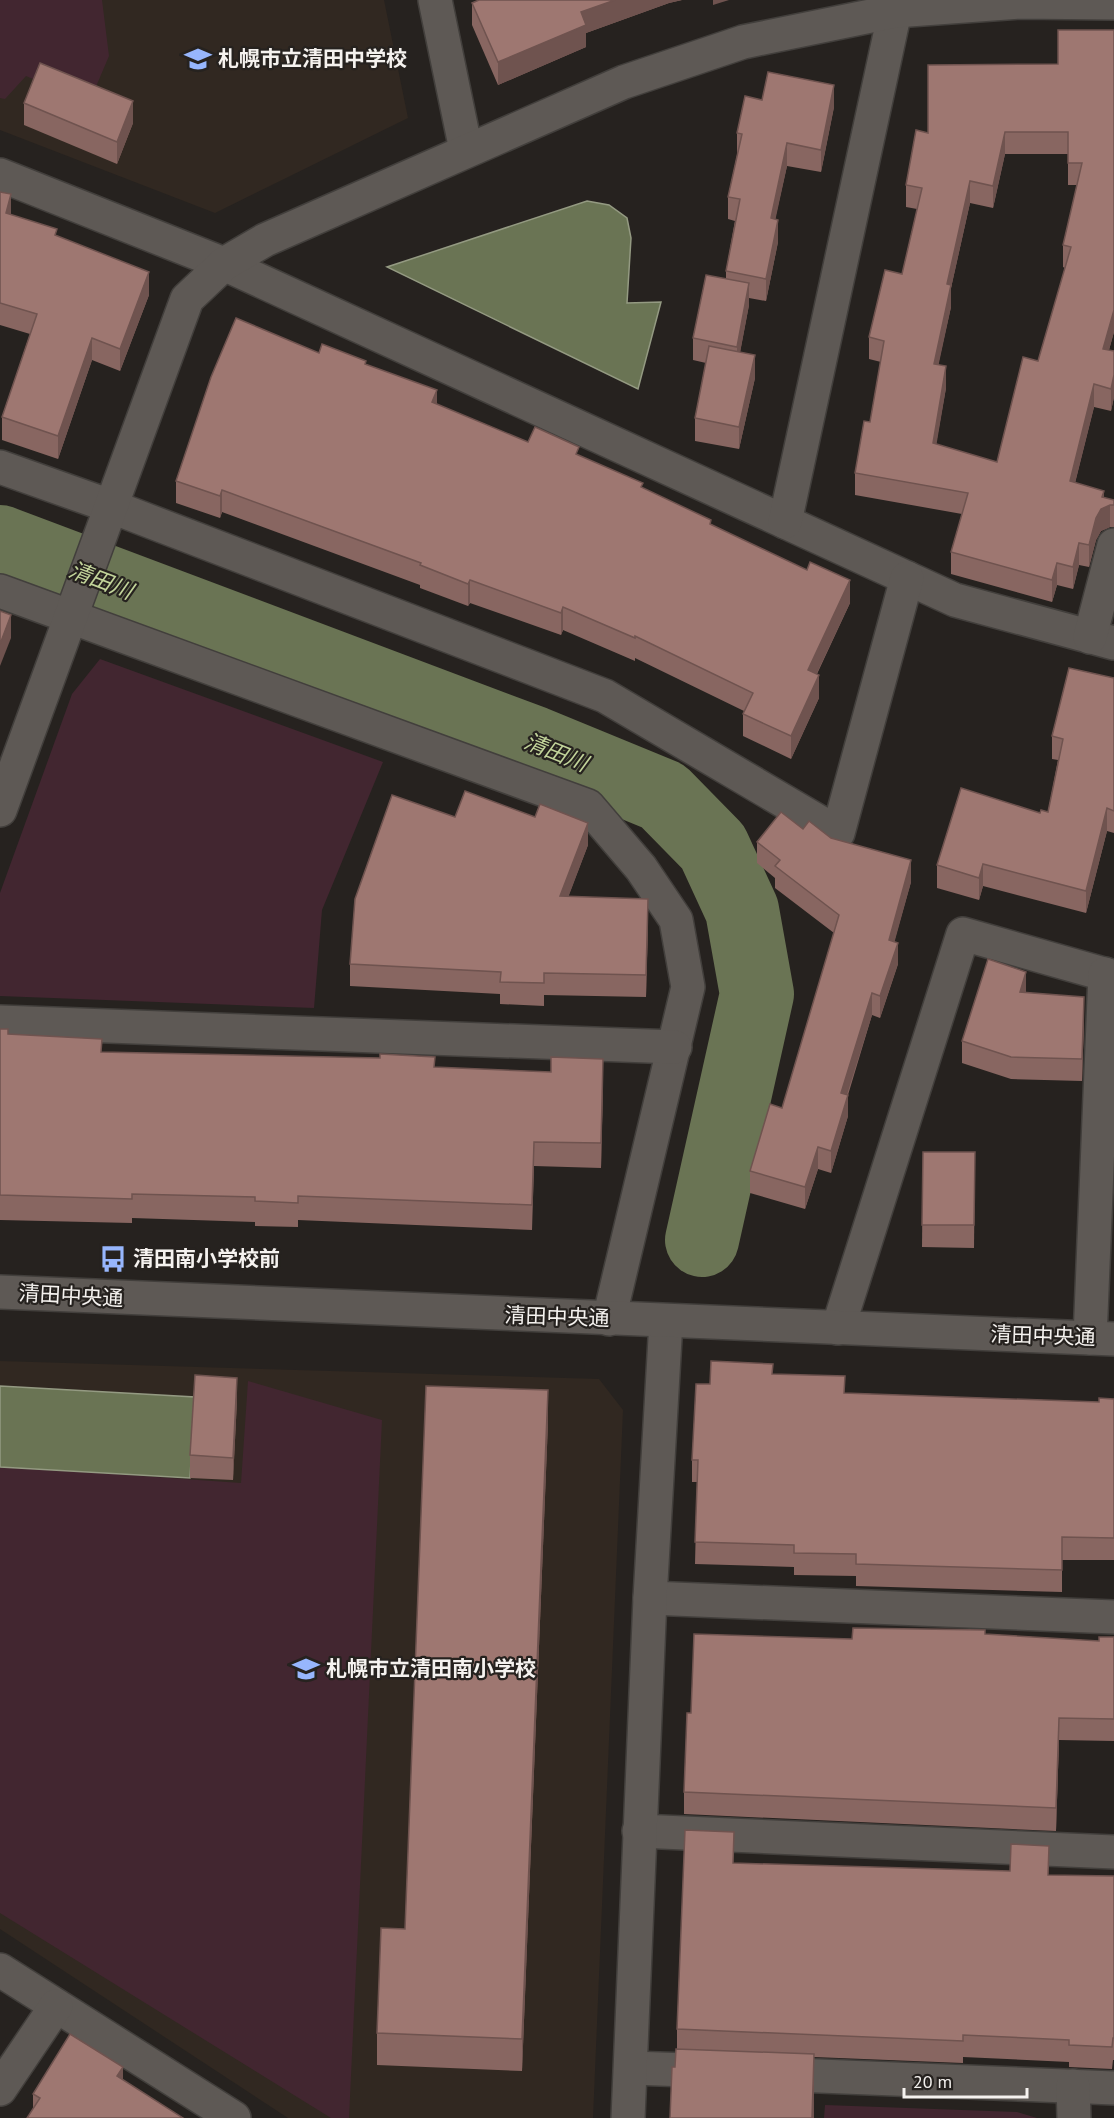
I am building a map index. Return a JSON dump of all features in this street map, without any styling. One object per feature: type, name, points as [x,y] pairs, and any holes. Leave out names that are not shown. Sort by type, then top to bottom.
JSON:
[{"type":"street","points":[[435,0],[466,150]]},
{"type":"street","points":[[0,810],[187,299],[224,264],[265,240],[624,82],[743,42],[895,11],[1020,1],[1114,3]]},
{"type":"street","points":[[785,522],[895,11]]},
{"type":"street","points":[[0,175],[224,264],[955,600],[1102,640],[1114,545]]},
{"type":"street","points":[[0,467],[105,520],[605,696],[838,833],[907,578]]},
{"type":"street","points":[[0,591],[73,608],[588,806],[641,868],[676,920],[688,987],[609,1319]]},
{"type":"street","points":[[838,1328],[963,934],[1109,976],[1102,1338]]},
{"type":"street","points":[[0,1022],[675,1047]]},
{"type":"street","name":"清田中央通","points":[[0,1292],[1102,1338]]},
{"type":"street","points":[[628,2118],[650,1598],[666,1321]]},
{"type":"street","points":[[650,1598],[1114,1617]]},
{"type":"street","points":[[639,1831],[1114,1852]]},
{"type":"street","points":[[0,1970],[234,2118]]},
{"type":"street","points":[[0,2089],[56,2006]]},
{"type":"street","points":[[631,2068],[1074,2102],[1114,2088]]},
{"type":"shaded area","name":"札幌市立清田中学校","points":[[0,0],[384,0],[408,118],[215,213],[0,130]]},
{"type":"shaded area","points":[[0,0],[102,0],[109,56],[89,103],[26,76],[5,99],[0,98]]},
{"type":"shaded area","points":[[587,201],[609,205],[627,218],[631,238],[627,303],[661,302],[638,389],[387,267]]},
{"type":"shaded area","points":[[100,659],[383,762],[322,910],[314,1008],[0,996],[0,893],[72,694]]},
{"type":"shaded area","name":"札幌市立清田南小学校","points":[[0,1361],[599,1379],[623,1410],[593,2118],[288,2118],[0,1929]]},
{"type":"shaded area","points":[[248,1381],[382,1420],[349,2118],[331,2118],[0,1913],[0,1466],[241,1483]]},
{"type":"shaded area","points":[[0,1386],[195,1397],[190,1478],[0,1467]]},
{"type":"shaded area","points":[[825,2105],[1017,2112],[1037,2118],[824,2118]]},
{"type":"building","points":[[479,0],[615,0],[581,12],[586,25],[498,62],[472,3]]},
{"type":"building","points":[[1058,30],[1114,30],[1114,310],[1103,349],[1114,351],[1114,375],[1111,389],[1094,384],[1070,481],[1104,491],[1102,497],[1114,500],[1114,505],[1101,509],[1096,518],[1089,545],[1079,543],[1073,567],[1057,563],[1052,580],[951,552],[968,493],[855,473],[864,421],[870,422],[884,341],[869,337],[885,270],[902,274],[922,188],[906,185],[916,130],[928,133],[928,65],[1058,64]],"holes":[[[1005,132],[1068,132],[1068,163],[1082,163],[1063,245],[1071,247],[1038,361],[1023,357],[997,462],[933,443],[946,366],[934,364],[951,285],[947,284],[970,181],[993,186]]]},
{"type":"building","points":[[40,63],[133,101],[117,142],[24,103]]},
{"type":"building","points":[[768,72],[834,85],[821,150],[787,143],[771,218],[778,220],[766,279],[726,271],[740,199],[728,197],[742,134],[737,133],[745,96],[762,100]]},
{"type":"building","points":[[0,192],[11,194],[6,213],[57,229],[55,235],[149,272],[120,349],[92,338],[58,436],[2,417],[37,314],[0,303]]},
{"type":"building","points":[[706,275],[749,283],[737,347],[693,338]]},
{"type":"building","points":[[236,318],[319,353],[322,344],[366,361],[365,364],[437,390],[432,402],[528,442],[535,427],[579,447],[576,454],[643,483],[641,487],[711,520],[710,524],[807,570],[810,562],[850,580],[808,670],[819,675],[791,736],[743,714],[753,693],[635,636],[635,638],[563,607],[561,613],[470,580],[468,584],[420,565],[421,563],[222,490],[220,496],[176,481],[211,377]]},
{"type":"building","points":[[709,346],[755,355],[739,427],[695,418]]},
{"type":"building","points":[[0,611],[11,615],[0,644]]},
{"type":"building","points":[[1069,668],[1114,678],[1114,811],[1107,808],[1086,891],[983,864],[979,878],[937,865],[961,788],[1040,813],[1041,810],[1048,812],[1063,739],[1052,736]]},
{"type":"building","points":[[465,791],[535,817],[540,804],[588,823],[560,896],[648,899],[646,975],[544,973],[544,983],[500,982],[501,972],[350,964],[355,899],[392,795],[455,817]]},
{"type":"building","points":[[781,812],[803,829],[809,821],[831,838],[911,860],[889,940],[898,943],[880,996],[872,993],[841,1093],[848,1095],[831,1151],[818,1147],[805,1187],[750,1171],[770,1104],[782,1108],[839,915],[775,866],[780,860],[757,842]]},
{"type":"building","points":[[988,959],[1026,972],[1020,992],[1084,997],[1082,1059],[1011,1057],[962,1041]]},
{"type":"building","points":[[0,1029],[8,1029],[8,1034],[102,1039],[101,1052],[380,1058],[380,1054],[435,1057],[434,1067],[551,1072],[551,1057],[603,1059],[601,1143],[534,1142],[532,1205],[298,1196],[298,1203],[255,1201],[255,1197],[132,1194],[132,1199],[0,1195]]},
{"type":"building","points":[[923,1152],[975,1152],[974,1225],[922,1225]]},
{"type":"building","points":[[711,1361],[773,1364],[772,1374],[845,1376],[844,1393],[1099,1402],[1099,1398],[1114,1399],[1114,1538],[1062,1537],[1062,1570],[856,1564],[856,1554],[794,1553],[794,1545],[695,1542],[698,1460],[692,1460],[696,1384],[710,1384]]},
{"type":"building","points":[[195,1375],[237,1378],[233,1458],[190,1455]]},
{"type":"building","points":[[426,1386],[548,1390],[522,2039],[377,2033],[381,1928],[405,1929]]},
{"type":"building","points":[[853,1628],[985,1630],[985,1634],[1099,1641],[1099,1637],[1114,1637],[1114,1719],[1059,1718],[1056,1808],[684,1792],[687,1713],[691,1713],[694,1634],[852,1639]]},
{"type":"building","points":[[685,1830],[734,1832],[733,1863],[1010,1871],[1011,1844],[1049,1846],[1048,1875],[1114,1876],[1114,2038],[1112,2047],[1069,2045],[1069,2040],[963,2035],[963,2041],[677,2029]]},
{"type":"building","points":[[70,2034],[123,2067],[117,2076],[183,2118],[27,2118],[40,2098],[33,2094]]},
{"type":"building","points":[[676,2049],[814,2054],[812,2118],[670,2118],[672,2067],[675,2067]]},
{"type":"waterway","name":"清田川","points":[[0,542],[534,743],[663,796],[713,847],[742,910],[757,994],[702,1240]]},
{"type":"place","name":"札幌市立清田中学校","points":[[198,59]]},
{"type":"place","name":"清田南小学校前","points":[[113,1259]]},
{"type":"place","name":"札幌市立清田南小学校","points":[[306,1669]]}]
